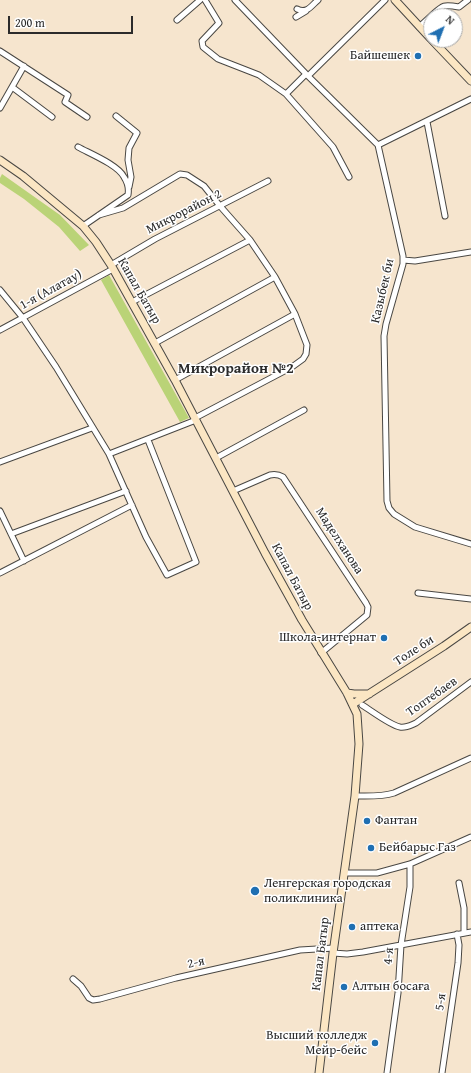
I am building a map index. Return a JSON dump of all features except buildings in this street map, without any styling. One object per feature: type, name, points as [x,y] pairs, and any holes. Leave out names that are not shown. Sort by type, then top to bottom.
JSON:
[{"type":"main road","points":[[395,0],[423,31]]},
{"type":"main road","points":[[440,48],[471,81]]},
{"type":"main road","name":"Капал Батыр","points":[[0,160],[23,176],[83,226],[96,242],[112,267],[155,343],[265,553],[321,653],[347,693],[357,714],[359,744],[355,796],[319,1073]]},
{"type":"main road","name":"Толе би","points":[[353,704],[471,627]]},
{"type":"main road","points":[[347,693],[369,694]]},
{"type":"main road","points":[[357,714],[369,694]]},
{"type":"street","points":[[177,20],[200,0]]},
{"type":"street","points":[[205,0],[219,22],[202,41],[203,47],[218,59],[259,76],[286,94],[333,147],[349,177]]},
{"type":"street","points":[[235,0],[378,146],[471,100]]},
{"type":"street","points":[[296,17],[318,0]]},
{"type":"street","points":[[286,94],[385,0]]},
{"type":"street","points":[[440,8],[448,5],[459,7],[468,0]]},
{"type":"street","points":[[297,9],[302,11],[306,10]]},
{"type":"street","points":[[419,27],[423,23]]},
{"type":"street","points":[[0,51],[68,95],[65,102],[87,117]]},
{"type":"street","points":[[0,108],[24,66]]},
{"type":"street","points":[[12,87],[52,117]]},
{"type":"street","points":[[83,226],[128,195],[131,177],[128,160],[129,148],[137,133],[116,116]]},
{"type":"street","points":[[427,122],[445,216]]},
{"type":"street","name":"Казыбек би","points":[[378,146],[404,256],[384,336],[387,501],[389,508],[394,514],[415,527],[471,544]]},
{"type":"street","points":[[78,147],[117,168],[124,176],[129,188]]},
{"type":"street","points":[[99,215],[123,208],[180,174],[187,175],[204,186],[250,240],[275,277],[295,314],[307,345],[306,354],[292,367],[196,419],[148,440],[109,454]]},
{"type":"street","name":"Микрорайон 2","points":[[112,267],[155,239],[268,182]]},
{"type":"street","points":[[132,302],[250,240]]},
{"type":"street","points":[[403,260],[416,261],[471,252]]},
{"type":"street","name":"1-я (Алатау)","points":[[0,330],[112,267]]},
{"type":"street","points":[[155,343],[275,277]]},
{"type":"street","points":[[0,290],[23,318],[56,367],[109,454],[146,537],[167,575],[196,562],[148,440]]},
{"type":"street","points":[[175,380],[295,314]]},
{"type":"street","points":[[216,458],[304,410]]},
{"type":"street","points":[[0,462],[92,428]]},
{"type":"street","name":"Маделханова","points":[[233,490],[270,475],[275,474],[283,477],[366,603],[368,607],[367,615],[321,653]]},
{"type":"street","points":[[11,534],[126,491]]},
{"type":"street","points":[[0,573],[132,505]]},
{"type":"street","points":[[0,511],[24,560]]},
{"type":"street","points":[[418,593],[471,599]]},
{"type":"street","name":"Топтебаев","points":[[362,705],[391,723],[400,727],[407,726],[416,723],[471,682]]},
{"type":"street","points":[[355,796],[385,796],[471,758]]},
{"type":"street","points":[[344,872],[376,872],[410,864],[471,837]]},
{"type":"street","name":"4-я","points":[[386,1073],[398,993],[401,945],[410,887],[410,864]]},
{"type":"street","points":[[459,883],[464,908],[464,933]]},
{"type":"street","points":[[334,950],[347,954],[363,952],[471,932]]},
{"type":"street","name":"5-я","points":[[442,1073],[458,963],[459,945],[457,934]]},
{"type":"street","name":"2-я","points":[[73,979],[82,986],[89,998],[93,1000],[176,978],[300,950],[334,950]]},
{"type":"green space","points":[[2,174],[60,215],[89,245],[80,251],[59,227],[24,199],[0,183]]},
{"type":"green space","points":[[109,275],[189,418],[180,422],[101,280]]},
{"type":"place","name":"Байшешек","points":[[418,56]]},
{"type":"place","name":"Школа-интернат","points":[[384,638]]},
{"type":"place","name":"Фантан","points":[[367,821]]},
{"type":"place","name":"Бейбарыс Газ","points":[[371,848]]},
{"type":"place","name":"Ленгерская городская поликлиника","points":[[255,891]]},
{"type":"place","name":"аптека","points":[[352,927]]},
{"type":"place","name":"Алтын босаға","points":[[344,987]]},
{"type":"place","name":"Высший колледж Мейр-бейс","points":[[375,1043]]},
{"type":"district","name":"Микрорайон №2","points":[[236,369]]}]
